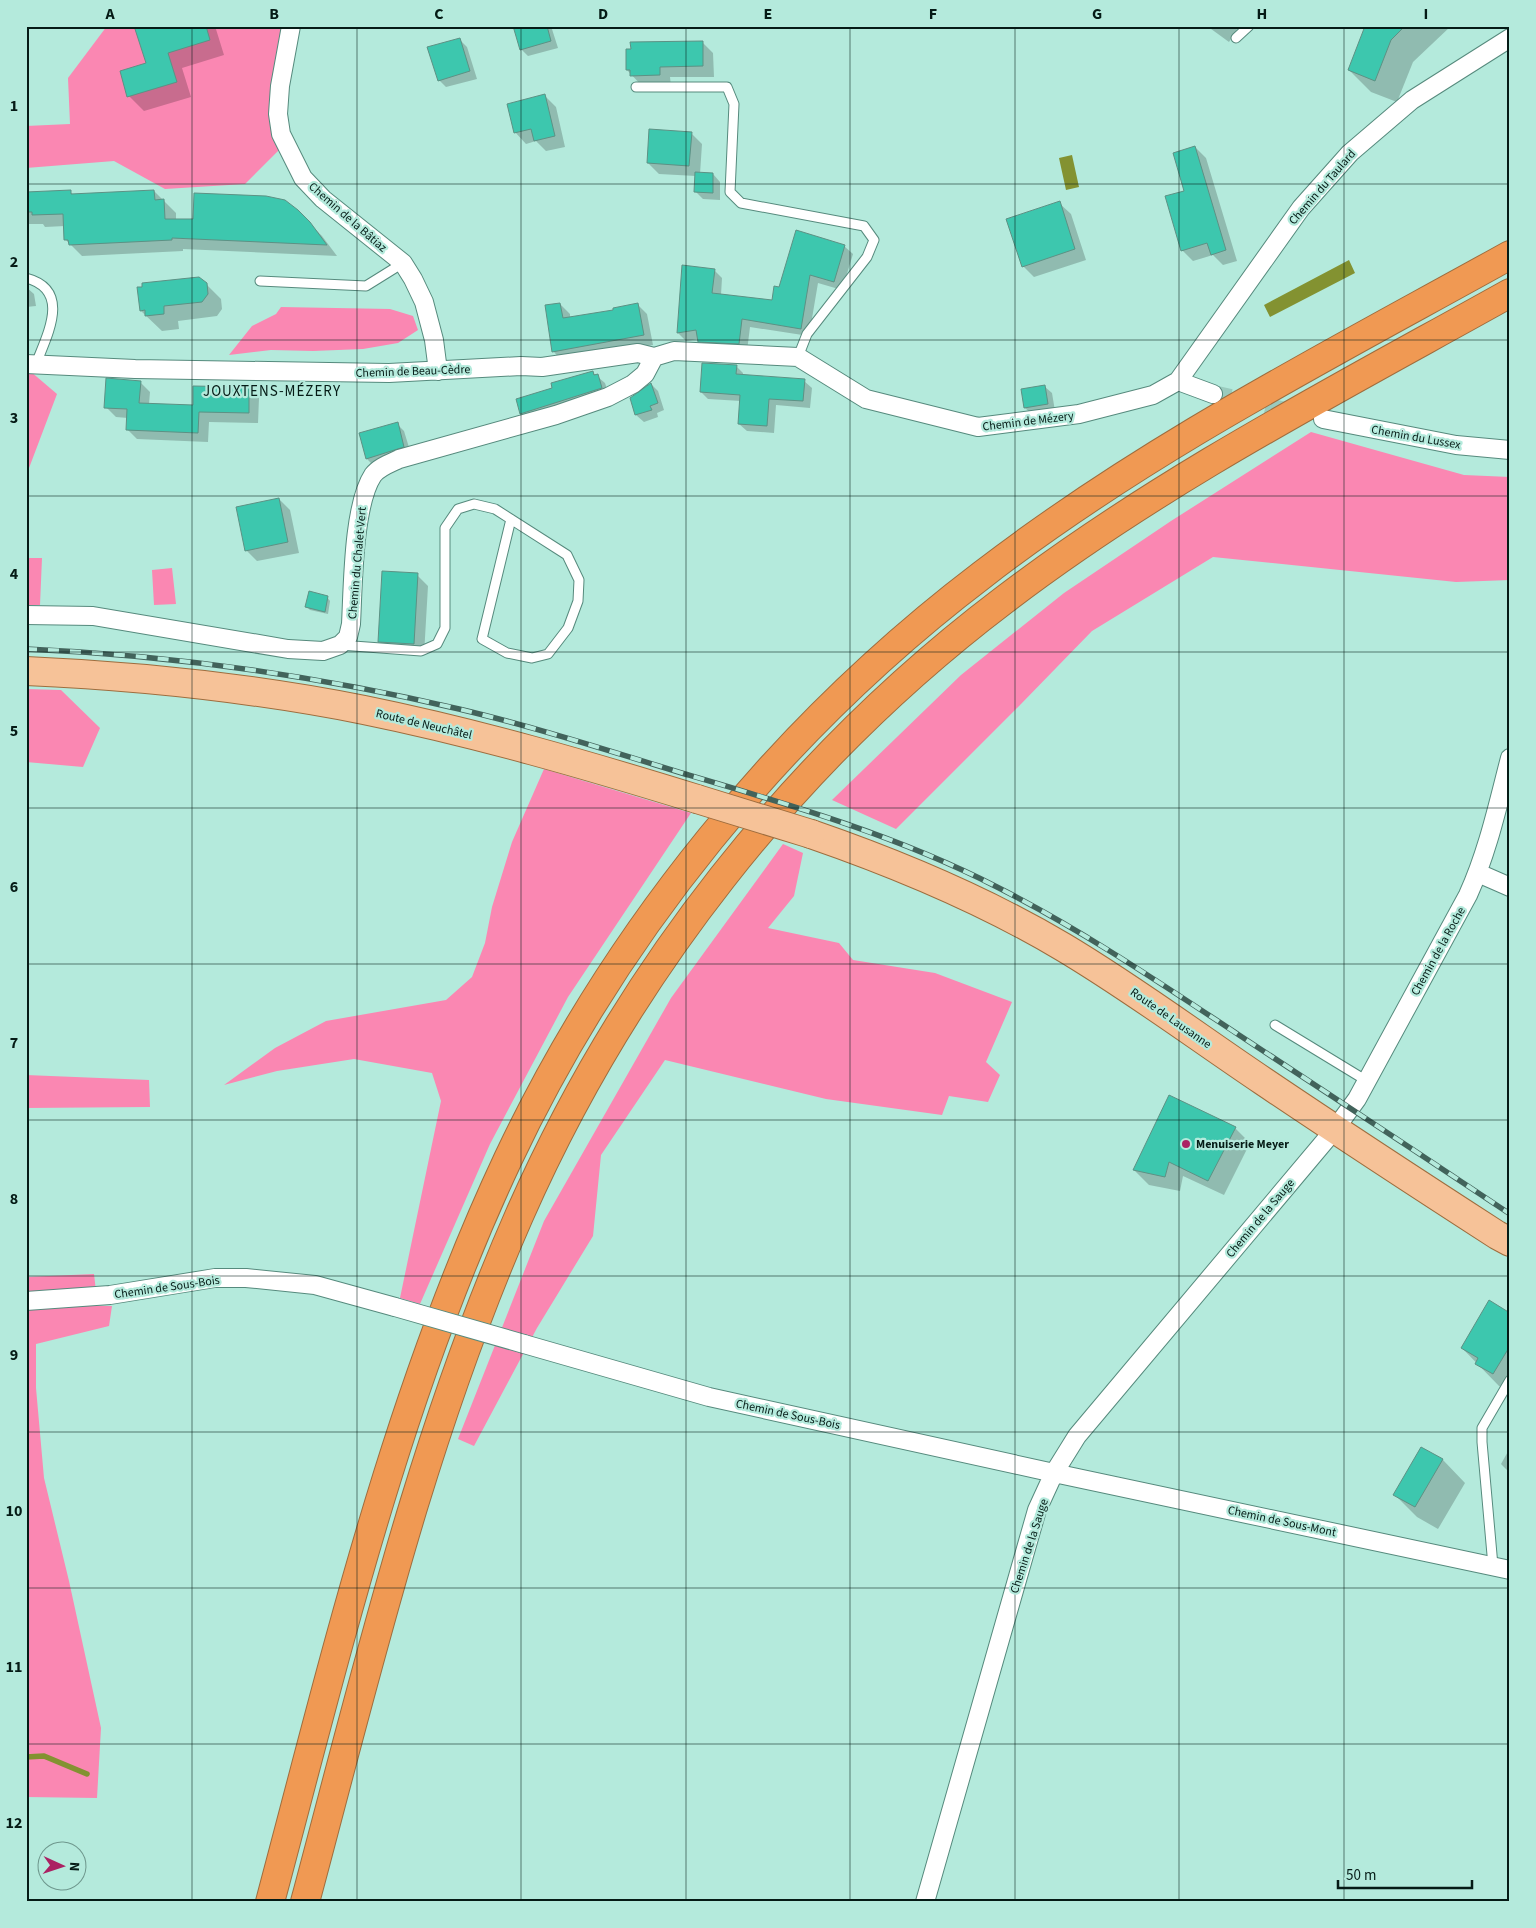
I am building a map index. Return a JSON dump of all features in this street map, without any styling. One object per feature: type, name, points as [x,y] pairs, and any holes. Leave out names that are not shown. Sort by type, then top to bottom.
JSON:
[{"type":"highway","points":[[270,1902],[378,1508],[426,1360],[465,1256],[509,1157],[560,1059],[636,938],[695,858],[760,782],[828,709],[904,638],[982,574],[1083,502],[1169,448],[1280,383],[1510,255]]},
{"type":"highway","points":[[305,1902],[407,1528],[440,1423],[477,1319],[518,1218],[562,1126],[637,998],[699,909],[733,865],[787,802],[854,730],[928,662],[1003,601],[1101,531],[1187,476],[1510,293]]},
{"type":"main road","name":"Route de Neuchâtel","points":[[26,671],[138,678],[205,685],[365,710],[514,745],[811,834]]},
{"type":"main road","name":"Route de Lausanne","points":[[811,834],[886,861],[958,892],[1062,946],[1127,987],[1335,1130],[1496,1235],[1510,1242]]},
{"type":"street","name":"Chemin de la Bâtiaz","points":[[291,26],[280,86],[278,114],[281,134],[303,178],[323,199],[403,263],[424,302],[434,340],[438,371]]},
{"type":"street","name":"Chemin du Taulard","points":[[1178,381],[1301,208],[1350,153],[1412,100],[1510,38]]},
{"type":"street","name":"Chemin de Beau-Cèdre","points":[[31,364],[140,369],[389,373],[521,366],[542,368],[638,353],[654,357],[674,351],[798,358]]},
{"type":"street","name":"Chemin du Chalet-Vert","points":[[340,645],[348,637],[351,624],[360,511],[366,490],[374,474],[399,458],[556,415],[608,397],[632,384],[645,374],[654,357]]},
{"type":"street","name":"Chemin de Mézery","points":[[798,358],[866,399],[978,428],[1079,414],[1154,395],[1178,381]]},
{"type":"street","points":[[1178,381],[1213,394]]},
{"type":"street","name":"Chemin du Lussex","points":[[1323,419],[1456,444],[1510,450]]},
{"type":"street","points":[[26,614],[93,616],[288,649],[323,650],[340,645]]},
{"type":"street","name":"Chemin de la Roche","points":[[1335,1130],[1351,1109],[1367,1081],[1468,895],[1486,849],[1510,758]]},
{"type":"street","points":[[1478,873],[1510,887]]},
{"type":"street","name":"Chemin de la Sauge","points":[[924,1902],[1037,1510],[1054,1473],[1077,1436],[1335,1130]]},
{"type":"street","name":"Chemin de Sous-Bois","points":[[26,1301],[110,1295],[215,1278],[246,1278],[315,1284],[708,1396],[1054,1473]]},
{"type":"street","name":"Chemin de Sous-Mont","points":[[1054,1473],[1501,1568]]},
{"type":"lane","points":[[1236,38],[1249,26]]},
{"type":"lane","points":[[636,87],[727,86],[734,104],[730,192],[741,203],[864,226],[874,240],[867,258],[807,334],[798,358]]},
{"type":"lane","points":[[260,281],[366,286],[403,263]]},
{"type":"lane","points":[[26,278],[43,285],[53,303],[53,320],[31,364]]},
{"type":"lane","points":[[340,645],[421,651],[437,644],[445,628],[445,528],[458,509],[474,504],[495,509],[512,519],[567,555],[579,580],[578,601],[568,628],[548,654],[532,658],[507,653],[482,639],[512,519]]},
{"type":"lane","points":[[1275,1024],[1367,1081]]},
{"type":"lane","points":[[1501,1568],[1482,1442],[1482,1428],[1510,1380]]},
{"type":"shaded area","points":[[107,26],[298,26],[278,151],[245,184],[165,189],[114,161],[26,168],[26,126],[70,124],[68,78]]},
{"type":"shaded area","points":[[1072,155],[1079,187],[1066,190],[1059,158]]},
{"type":"shaded area","points":[[1349,260],[1355,273],[1270,317],[1264,305]]},
{"type":"shaded area","points":[[281,307],[390,309],[413,316],[418,330],[398,343],[363,349],[271,350],[229,355],[252,326],[276,314]]},
{"type":"shaded area","points":[[26,371],[30,371],[57,394],[26,476]]},
{"type":"shaded area","points":[[1311,432],[1464,475],[1510,477],[1510,580],[1456,582],[1213,557],[1092,631],[896,829],[832,800],[961,675],[1064,593],[1171,521]]},
{"type":"shaded area","points":[[26,558],[42,558],[40,605],[26,605]]},
{"type":"shaded area","points":[[172,568],[176,604],[154,605],[152,570]]},
{"type":"shaded area","points":[[26,689],[61,690],[100,728],[83,767],[26,762]]},
{"type":"shaded area","points":[[544,769],[691,813],[568,997],[490,1144],[420,1304],[400,1298],[441,1101],[432,1073],[354,1059],[277,1071],[224,1085],[275,1048],[326,1021],[446,1000],[472,977],[485,943],[492,907],[512,842]]},
{"type":"shaded area","points":[[783,844],[803,853],[794,896],[768,928],[839,943],[853,960],[935,973],[1012,1002],[986,1062],[1000,1075],[988,1102],[949,1096],[942,1115],[826,1099],[665,1060],[601,1155],[593,1236],[537,1328],[474,1446],[458,1439],[544,1221],[671,998]]},
{"type":"shaded area","points":[[26,1075],[149,1080],[150,1107],[26,1108]]},
{"type":"shaded area","points":[[94,1274],[96,1291],[41,1305],[112,1306],[109,1326],[36,1344],[36,1388],[44,1478],[101,1728],[97,1798],[26,1797],[26,1277]]},
{"type":"building","points":[[134,26],[206,26],[210,40],[168,53],[177,82],[127,97],[120,71],[146,63]]},
{"type":"building","points":[[513,26],[547,26],[551,41],[520,50]]},
{"type":"building","points":[[1365,26],[1405,26],[1391,40],[1375,81],[1348,70]]},
{"type":"building","points":[[460,38],[470,71],[438,81],[427,47]]},
{"type":"building","points":[[703,41],[703,66],[660,67],[660,75],[630,76],[630,70],[626,70],[626,49],[631,49],[630,42]]},
{"type":"building","points":[[545,94],[555,136],[534,141],[531,129],[514,133],[507,104]]},
{"type":"building","points":[[649,129],[692,132],[689,166],[647,163]]},
{"type":"building","points":[[1195,146],[1226,250],[1211,255],[1207,243],[1181,251],[1165,196],[1184,191],[1173,153]]},
{"type":"building","points":[[695,172],[713,173],[713,193],[694,192]]},
{"type":"building","points":[[71,190],[71,194],[154,190],[155,200],[164,199],[165,219],[193,219],[194,193],[266,196],[285,200],[310,222],[327,245],[172,238],[172,240],[69,245],[68,240],[64,240],[63,214],[32,215],[32,212],[26,212],[26,192]]},
{"type":"building","points":[[1060,201],[1075,249],[1022,267],[1006,219]]},
{"type":"building","points":[[796,230],[845,245],[834,282],[810,275],[801,329],[742,319],[739,344],[698,342],[696,330],[677,333],[682,265],[715,269],[712,293],[772,300],[774,286],[779,287]]},
{"type":"building","points":[[199,277],[207,283],[208,294],[202,302],[164,306],[164,314],[145,316],[145,310],[140,311],[137,287],[142,287],[142,283]]},
{"type":"building","points":[[560,303],[563,318],[613,310],[613,308],[638,303],[644,335],[552,352],[545,305]]},
{"type":"building","points":[[702,363],[737,365],[736,374],[805,379],[803,401],[769,399],[767,426],[738,424],[740,395],[700,392]]},
{"type":"building","points":[[593,371],[594,375],[598,374],[602,388],[520,414],[516,399],[552,388],[551,383]]},
{"type":"building","points":[[106,378],[141,381],[139,403],[193,405],[193,386],[249,387],[249,413],[199,412],[198,433],[126,430],[127,409],[104,408]]},
{"type":"building","points":[[651,383],[658,403],[650,406],[652,410],[635,415],[630,398]]},
{"type":"building","points":[[1045,385],[1048,404],[1024,408],[1021,389]]},
{"type":"building","points":[[398,422],[404,447],[366,459],[359,433]]},
{"type":"building","points":[[279,498],[288,542],[245,551],[236,507]]},
{"type":"building","points":[[382,571],[418,573],[414,644],[378,642]]},
{"type":"building","points":[[309,591],[328,596],[325,612],[305,607]]},
{"type":"building","name":"Menuiserie Meyer","points":[[1169,1095],[1236,1127],[1208,1181],[1169,1162],[1165,1177],[1133,1170]]},
{"type":"building","points":[[1489,1300],[1510,1313],[1510,1346],[1493,1374],[1475,1364],[1478,1358],[1461,1348]]},
{"type":"building","points":[[1421,1447],[1443,1459],[1415,1507],[1393,1495]]},
{"type":"waterway","points":[[26,1757],[44,1756],[87,1774]]},
{"type":"tunnel","points":[[1213,394],[1298,414]]},
{"type":"railway","points":[[26,649],[135,656],[190,662],[298,677],[406,697],[487,716],[572,740],[804,810],[883,837],[960,869],[997,887],[1090,939],[1180,996],[1510,1214]]},
{"type":"place","name":"Menuiserie Meyer","points":[[1186,1144]]},
{"type":"district","name":"JOUXTENS-MÉZERY","points":[[272,391]]}]
